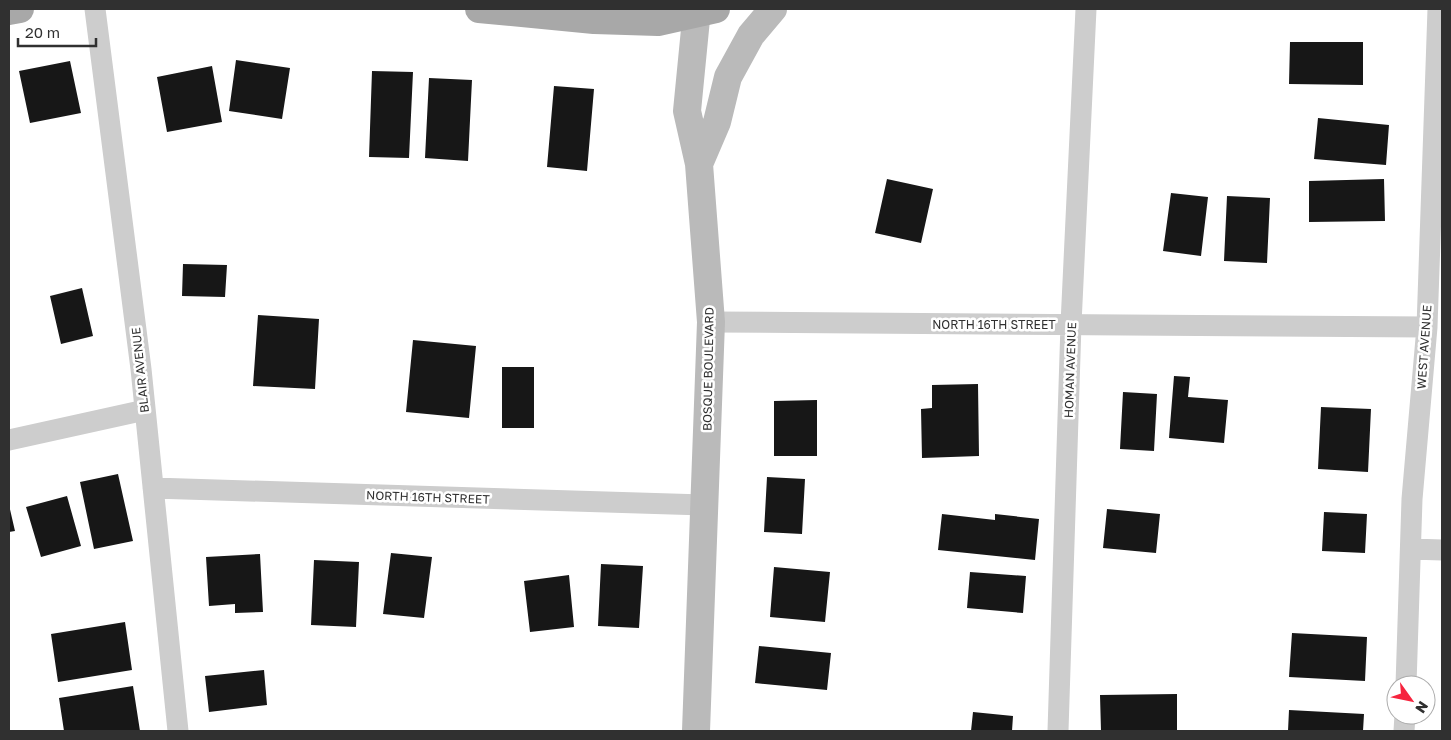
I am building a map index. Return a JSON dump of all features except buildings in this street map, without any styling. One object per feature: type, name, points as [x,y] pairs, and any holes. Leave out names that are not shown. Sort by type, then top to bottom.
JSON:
[{"type":"main road","points":[[9,11],[20,9]]},
{"type":"main road","points":[[479,9],[594,20],[640,22],[658,22],[703,11]]},
{"type":"main road","points":[[699,164],[717,122],[728,78],[751,35],[773,9]]},
{"type":"main road","name":"BOSQUE BOULEVARD","points":[[696,731],[711,322],[699,164],[687,110],[703,11]]},
{"type":"street","name":"BLAIR AVENUE","points":[[95,9],[141,369],[178,731]]},
{"type":"street","name":"HOMAN AVENUE","points":[[1058,731],[1071,324],[1086,9]]},
{"type":"street","name":"WEST AVENUE","points":[[1406,675],[1412,499],[1427,327],[1438,9]]},
{"type":"street","name":"NORTH 16TH STREET","points":[[711,322],[1427,327]]},
{"type":"street","points":[[9,440],[145,410]]},
{"type":"street","name":"NORTH 16TH STREET","points":[[153,488],[704,505]]},
{"type":"street","points":[[1411,549],[1442,550]]}]
